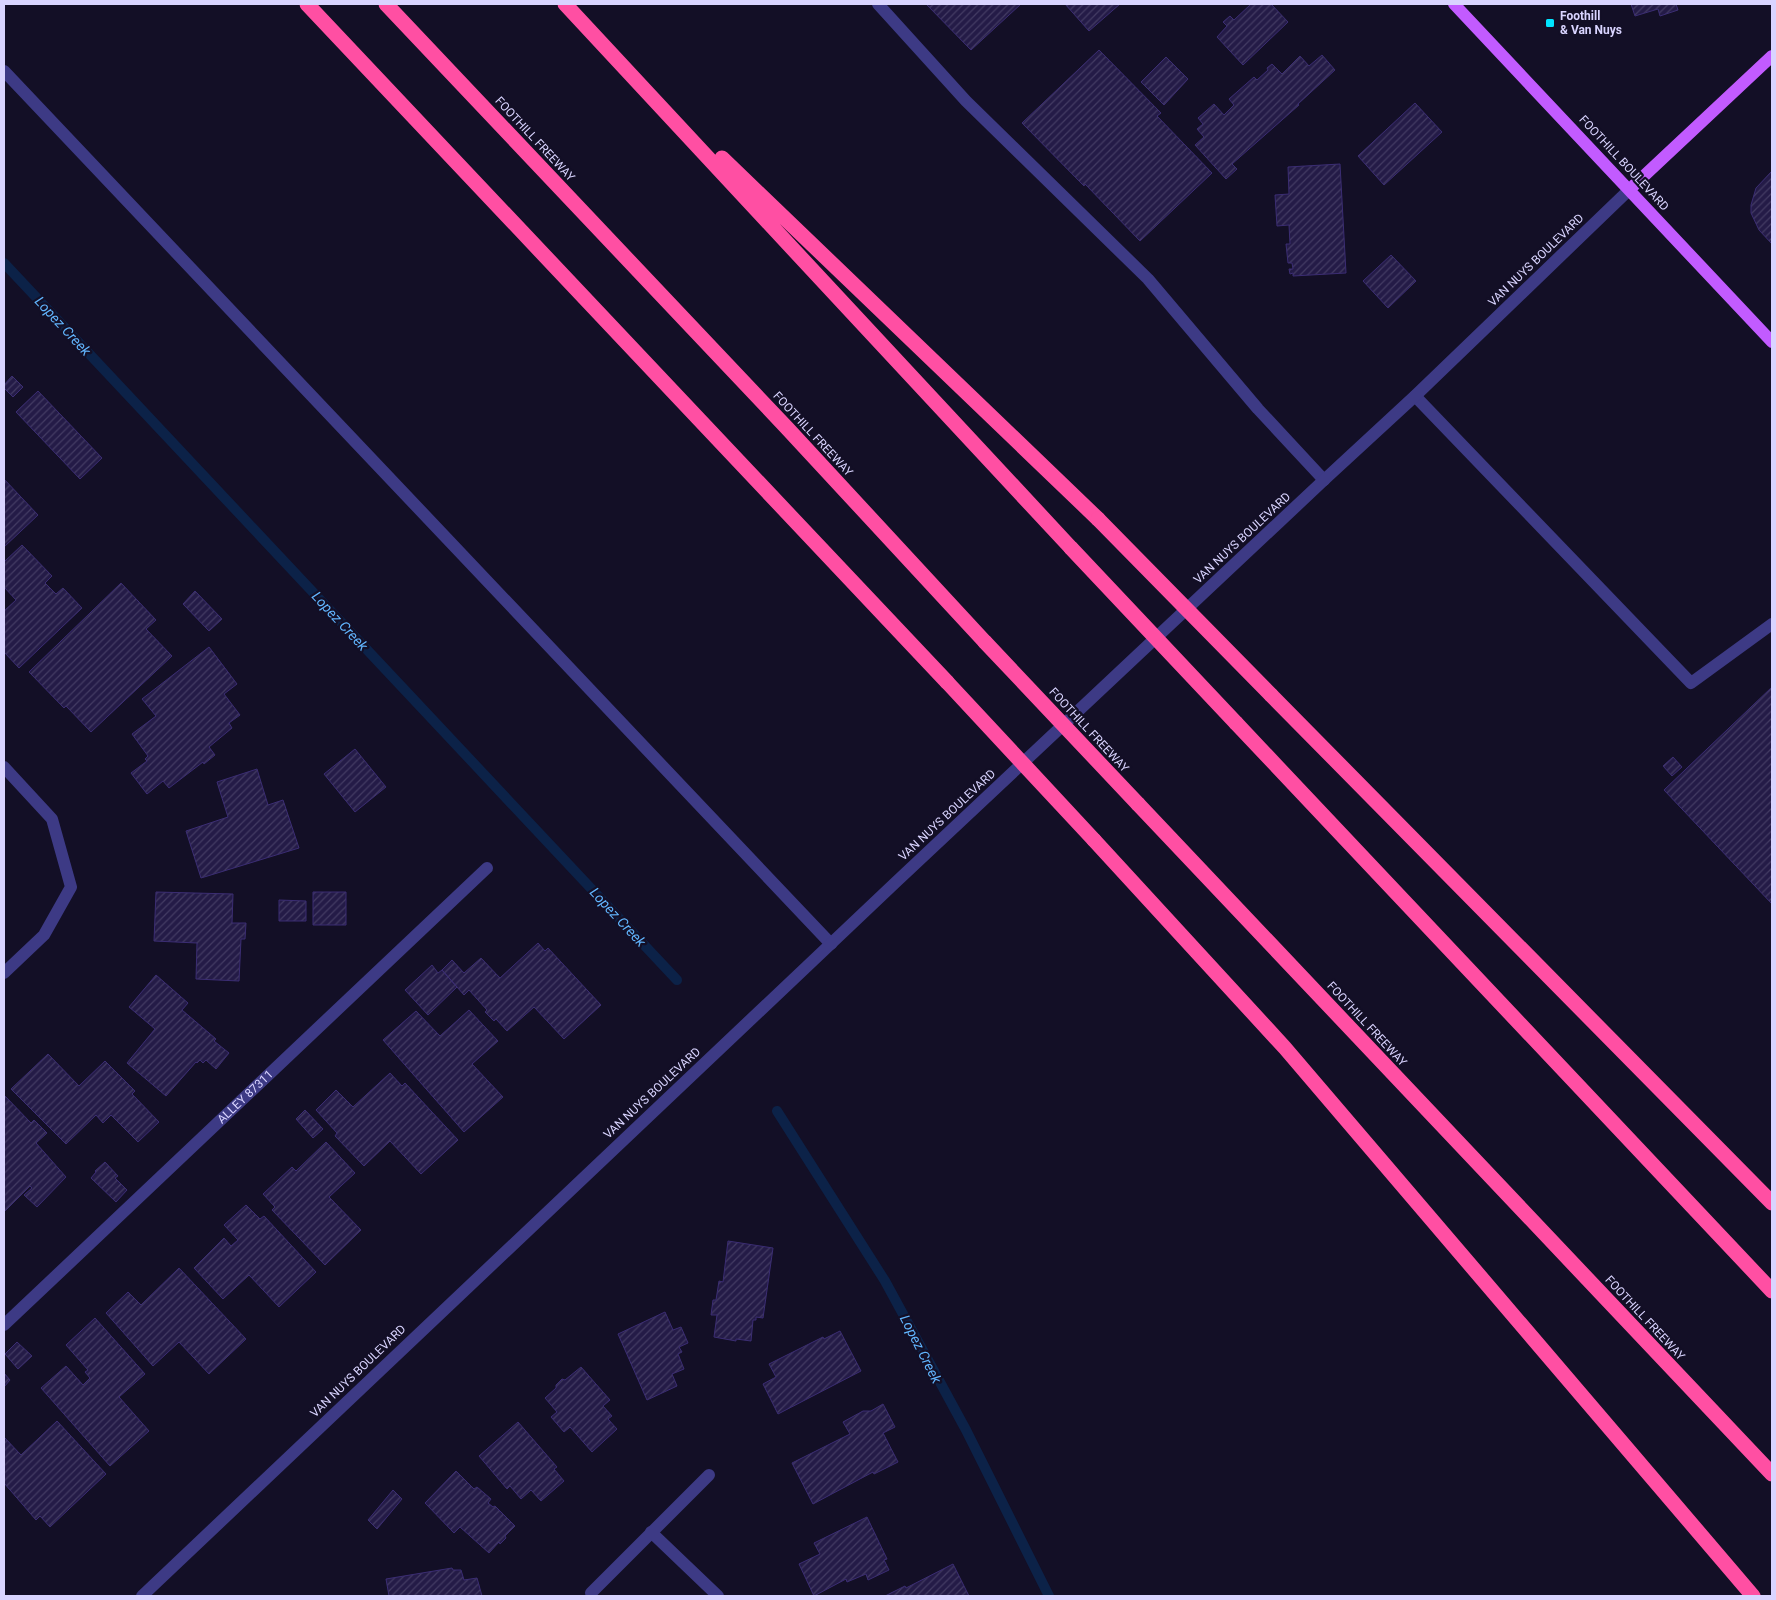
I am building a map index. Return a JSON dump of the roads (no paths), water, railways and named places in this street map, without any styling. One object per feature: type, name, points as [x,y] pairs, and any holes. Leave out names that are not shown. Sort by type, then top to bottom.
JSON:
[{"type":"highway","points":[[307,4],[947,682],[1285,1048],[1753,1596]]},
{"type":"highway","name":"FOOTHILL FREEWAY","points":[[386,4],[780,420],[985,642],[1772,1474]]},
{"type":"highway","points":[[566,4],[1071,548],[1772,1291]]},
{"type":"highway","points":[[605,46],[1098,519],[1772,1203]]},
{"type":"main road","name":"FOOTHILL BOULEVARD","points":[[1454,4],[1772,342]]},
{"type":"main road","name":"VAN NUYS BOULEVARD","points":[[1630,189],[1772,56]]},
{"type":"street","points":[[878,4],[966,101],[1148,278],[1258,409],[1324,480]]},
{"type":"street","points":[[4,71],[831,944]]},
{"type":"street","name":"VAN NUYS BOULEVARD","points":[[142,1596],[831,944],[1415,396],[1630,189]]},
{"type":"street","points":[[1415,396],[1691,683],[1772,624]]},
{"type":"street","points":[[4,767],[52,820],[71,887],[44,935],[4,973]]},
{"type":"street","name":"ALLEY 87311","points":[[4,1326],[487,868]]},
{"type":"street","points":[[591,1593],[709,1474]]},
{"type":"street","points":[[651,1532],[718,1596]]},
{"type":"waterway","name":"Lopez Creek","points":[[4,263],[677,980]]},
{"type":"waterway","name":"Lopez Creek","points":[[777,1111],[885,1281],[966,1430],[1049,1596]]},
{"type":"place","name":"Foothill & Van Nuys","points":[[1550,23]]}]
